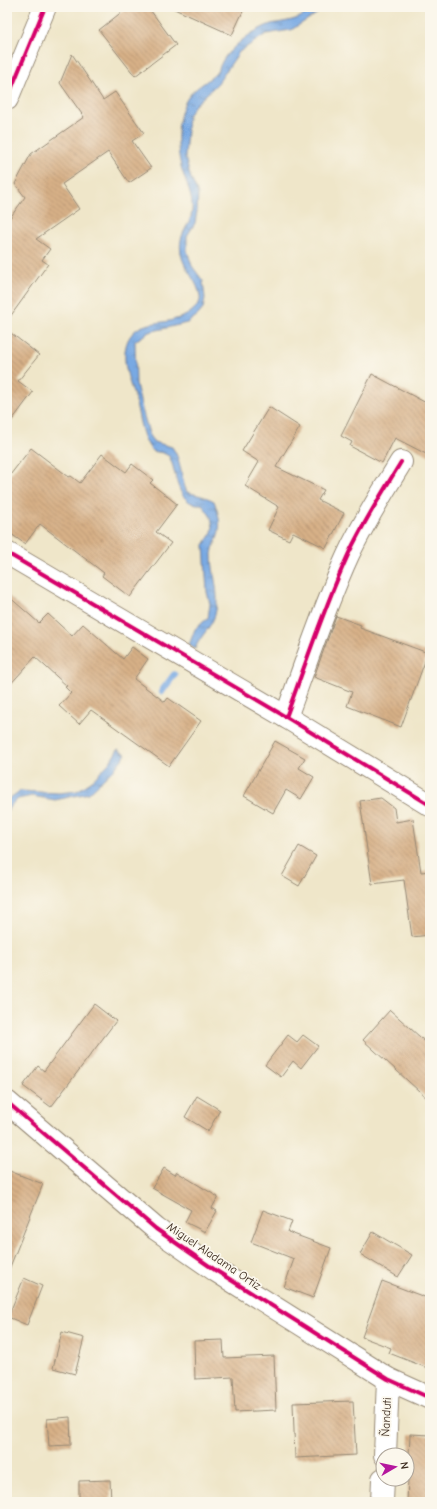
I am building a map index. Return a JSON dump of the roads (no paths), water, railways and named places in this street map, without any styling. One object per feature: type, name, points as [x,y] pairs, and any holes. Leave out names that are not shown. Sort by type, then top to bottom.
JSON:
[{"type":"street","points":[[7,99],[45,7]]},
{"type":"street","points":[[286,717],[330,598],[348,555],[367,516],[401,462]]},
{"type":"street","points":[[7,553],[286,717],[430,805]]},
{"type":"street","name":"Miguel Aladama Ortiz","points":[[7,1102],[156,1229],[215,1270],[388,1379],[430,1398]]},
{"type":"street","name":"Ñanduti","points":[[384,1447],[388,1379]]},
{"type":"street","points":[[382,1502],[383,1487]]},
{"type":"water","points":[[312,7],[320,7],[318,13],[291,30],[266,34],[239,52],[218,83],[194,106],[188,116],[185,157],[190,176],[198,194],[195,223],[187,236],[187,250],[192,266],[203,281],[205,298],[203,309],[198,315],[187,323],[149,332],[135,341],[136,384],[150,437],[154,442],[172,447],[178,458],[187,492],[214,501],[218,515],[219,531],[212,554],[217,592],[217,607],[213,620],[195,649],[189,645],[195,629],[208,618],[210,604],[207,592],[204,545],[212,532],[213,527],[211,517],[202,504],[190,502],[183,496],[169,456],[152,451],[148,445],[142,431],[136,403],[126,370],[125,352],[127,343],[137,329],[148,324],[169,321],[185,316],[196,307],[200,301],[197,286],[182,259],[180,246],[182,235],[192,211],[191,196],[181,165],[178,146],[180,115],[187,99],[193,92],[216,73],[228,54],[237,44],[249,35],[271,24],[299,18],[308,12]]},
{"type":"water","points":[[118,749],[126,754],[116,767],[89,793],[55,800],[32,796],[18,799],[7,811],[7,800],[20,791],[59,793],[77,791],[91,782],[110,762]]},
{"type":"waterway","points":[[162,691],[174,675]]}]
